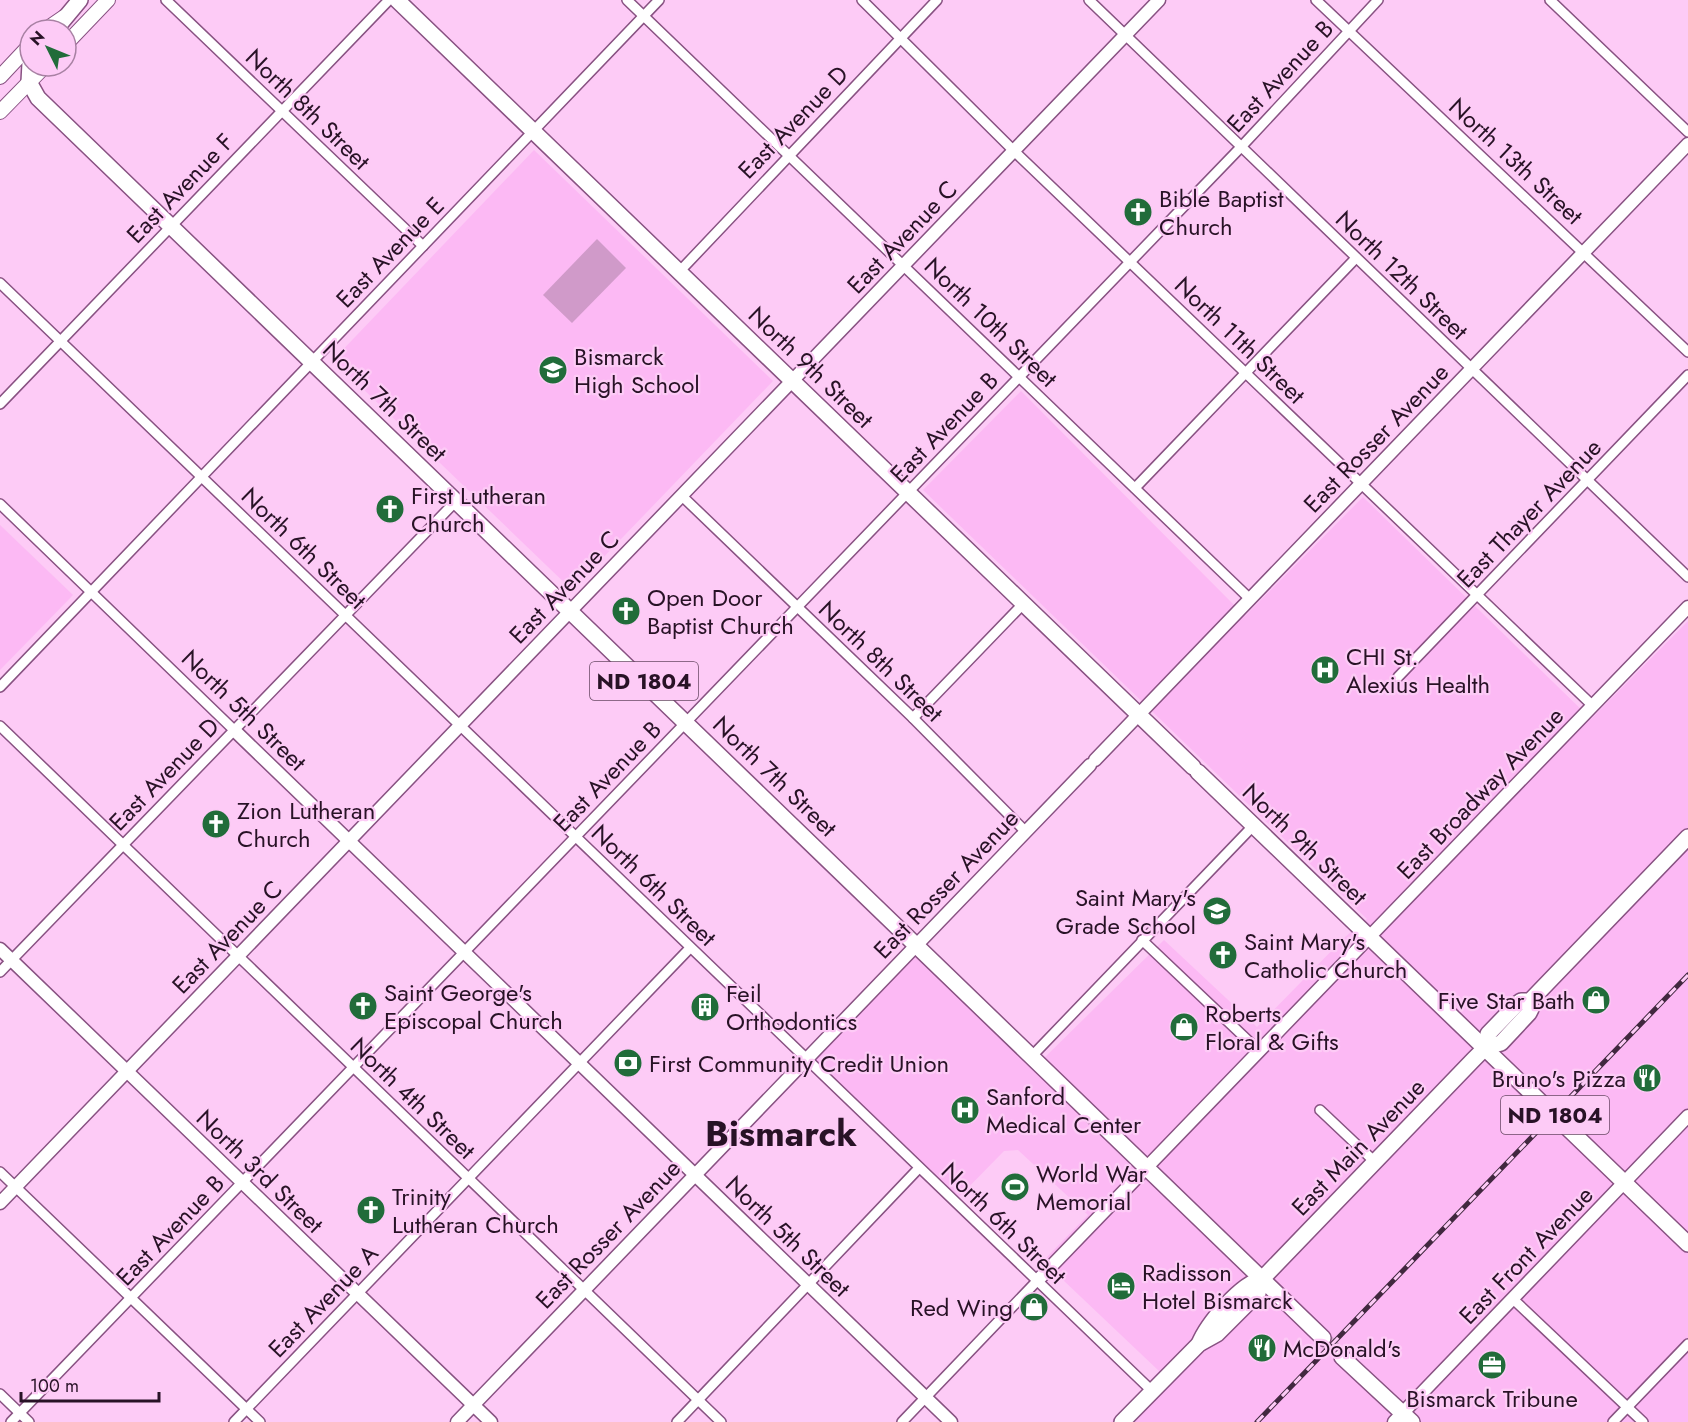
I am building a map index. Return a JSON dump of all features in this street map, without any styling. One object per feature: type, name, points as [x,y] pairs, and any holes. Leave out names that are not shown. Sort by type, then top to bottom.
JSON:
[{"type":"main road","points":[[61,18],[80,0]]},
{"type":"main road","points":[[78,31],[108,0]]},
{"type":"main road","name":"North 9th Street","points":[[397,0],[535,130],[679,272],[1486,1047]]},
{"type":"main road","points":[[0,78],[18,58]]},
{"type":"main road","points":[[29,78],[29,82]]},
{"type":"main road","points":[[0,112],[33,78]]},
{"type":"main road","name":"North 7th Street","points":[[29,82],[38,98],[1323,1338]]},
{"type":"main road","name":"East Main Avenue","points":[[1122,1422],[1199,1344],[1208,1326],[1248,1284],[1262,1279],[1486,1047],[1500,1043],[1530,1011],[1530,1001],[1688,837]]},
{"type":"main road","name":"ND 1804","points":[[1486,1047],[1688,1244]]},
{"type":"main road","points":[[1342,1357],[1403,1419]]},
{"type":"street","name":"North 8th Street","points":[[166,0],[423,246]]},
{"type":"street","name":"East Avenue F","points":[[0,404],[389,0]]},
{"type":"street","name":"North 10th Street","points":[[627,0],[1250,599]]},
{"type":"street","name":"East Avenue E","points":[[0,687],[659,0]]},
{"type":"street","name":"North 11th Street","points":[[862,0],[1014,151],[1593,706]]},
{"type":"street","name":"East Avenue D","points":[[679,272],[937,0]]},
{"type":"street","name":"North 12th Street","points":[[1089,0],[1688,577]]},
{"type":"street","name":"East Avenue C","points":[[0,1203],[1159,0]]},
{"type":"street","name":"North 13th Street","points":[[1316,0],[1688,352]]},
{"type":"street","name":"East Avenue B","points":[[11,1422],[1242,146],[1378,0]]},
{"type":"street","points":[[1550,0],[1688,132]]},
{"type":"street","name":"East Rosser Avenue","points":[[457,1422],[1688,144]]},
{"type":"street","points":[[1135,488],[1356,258]]},
{"type":"street","name":"North 6th Street","points":[[0,283],[1152,1391]]},
{"type":"street","name":"East Thayer Avenue","points":[[1398,677],[1688,375]]},
{"type":"street","name":"North 8th Street","points":[[682,496],[913,718],[1026,831]]},
{"type":"street","name":"East Avenue D","points":[[0,972],[344,614],[457,500]]},
{"type":"street","name":"North 5th Street","points":[[0,504],[951,1422]]},
{"type":"street","points":[[913,718],[1024,603]]},
{"type":"street","name":"East Broadway Avenue","points":[[902,1422],[1258,1050],[1688,608]]},
{"type":"street","name":"North 4th Street","points":[[0,726],[721,1422]]},
{"type":"street","points":[[1032,1056],[1254,825]]},
{"type":"street","points":[[1142,940],[1258,1050]]},
{"type":"street","name":"East Avenue A","points":[[234,1422],[690,948]]},
{"type":"street","name":"North 3rd Street","points":[[0,950],[491,1422]]},
{"type":"street","points":[[1320,1110],[1375,1162]]},
{"type":"street","name":"East Front Avenue","points":[[1403,1419],[1513,1299],[1688,1116]]},
{"type":"street","points":[[677,1422],[919,1168]]},
{"type":"street","points":[[0,1172],[260,1422]]},
{"type":"street","points":[[1513,1299],[1642,1422]]},
{"type":"street","points":[[1613,1422],[1688,1344]]},
{"type":"street","points":[[0,1394],[29,1422]]},
{"type":"shaded area","name":"Bismarck High School","points":[[534,150],[773,381],[572,590],[333,360]]},
{"type":"shaded area","points":[[597,239],[626,268],[572,323],[543,295]]},
{"type":"shaded area","points":[[1021,391],[1245,616],[1363,497],[1591,719],[1688,621],[1688,1422],[1111,1422],[1159,1371],[1043,1261],[1088,1215],[1018,1150],[1004,1151],[954,1202],[806,1059],[917,944],[1034,1068],[1164,940],[1257,1027],[1345,937],[1367,919],[923,490]]},
{"type":"shaded area","points":[[0,525],[73,595],[0,670]]},
{"type":"tunnel","points":[[1323,1338],[1342,1357]]},
{"type":"railway","points":[[1257,1422],[1688,975]]},
{"type":"place","name":"Bible Baptist Church","points":[[1138,212]]},
{"type":"place","name":"Bismarck High School","points":[[553,370]]},
{"type":"place","name":"First Lutheran Church","points":[[390,509]]},
{"type":"place","name":"Open Door Baptist Church","points":[[626,611]]},
{"type":"place","name":"CHI St. Alexius Health","points":[[1325,670]]},
{"type":"place","name":"Zion Lutheran Church","points":[[216,824]]},
{"type":"place","name":"Saint Mary's Grade School","points":[[1217,911]]},
{"type":"place","name":"Saint Mary's Catholic Church","points":[[1223,955]]},
{"type":"place","name":"Five Star Bath","points":[[1596,1000]]},
{"type":"place","name":"Saint George's Episcopal Church","points":[[363,1006]]},
{"type":"place","name":"Feil Orthodontics","points":[[705,1007]]},
{"type":"place","name":"Roberts Floral & Gifts","points":[[1184,1027]]},
{"type":"place","name":"First Community Credit Union","points":[[628,1063]]},
{"type":"place","name":"Bruno's Pizza","points":[[1647,1078]]},
{"type":"place","name":"Sanford Medical Center","points":[[965,1110]]},
{"type":"place","name":"World War Memorial","points":[[1015,1187]]},
{"type":"place","name":"Trinity Lutheran Church","points":[[371,1210]]},
{"type":"place","name":"Radisson Hotel Bismarck","points":[[1121,1286]]},
{"type":"place","name":"Red Wing","points":[[1034,1307]]},
{"type":"place","name":"McDonald's","points":[[1262,1348]]},
{"type":"place","name":"Bismarck Tribune","points":[[1492,1365]]},
{"type":"district","name":"Bismarck","points":[[781,1133]]}]
